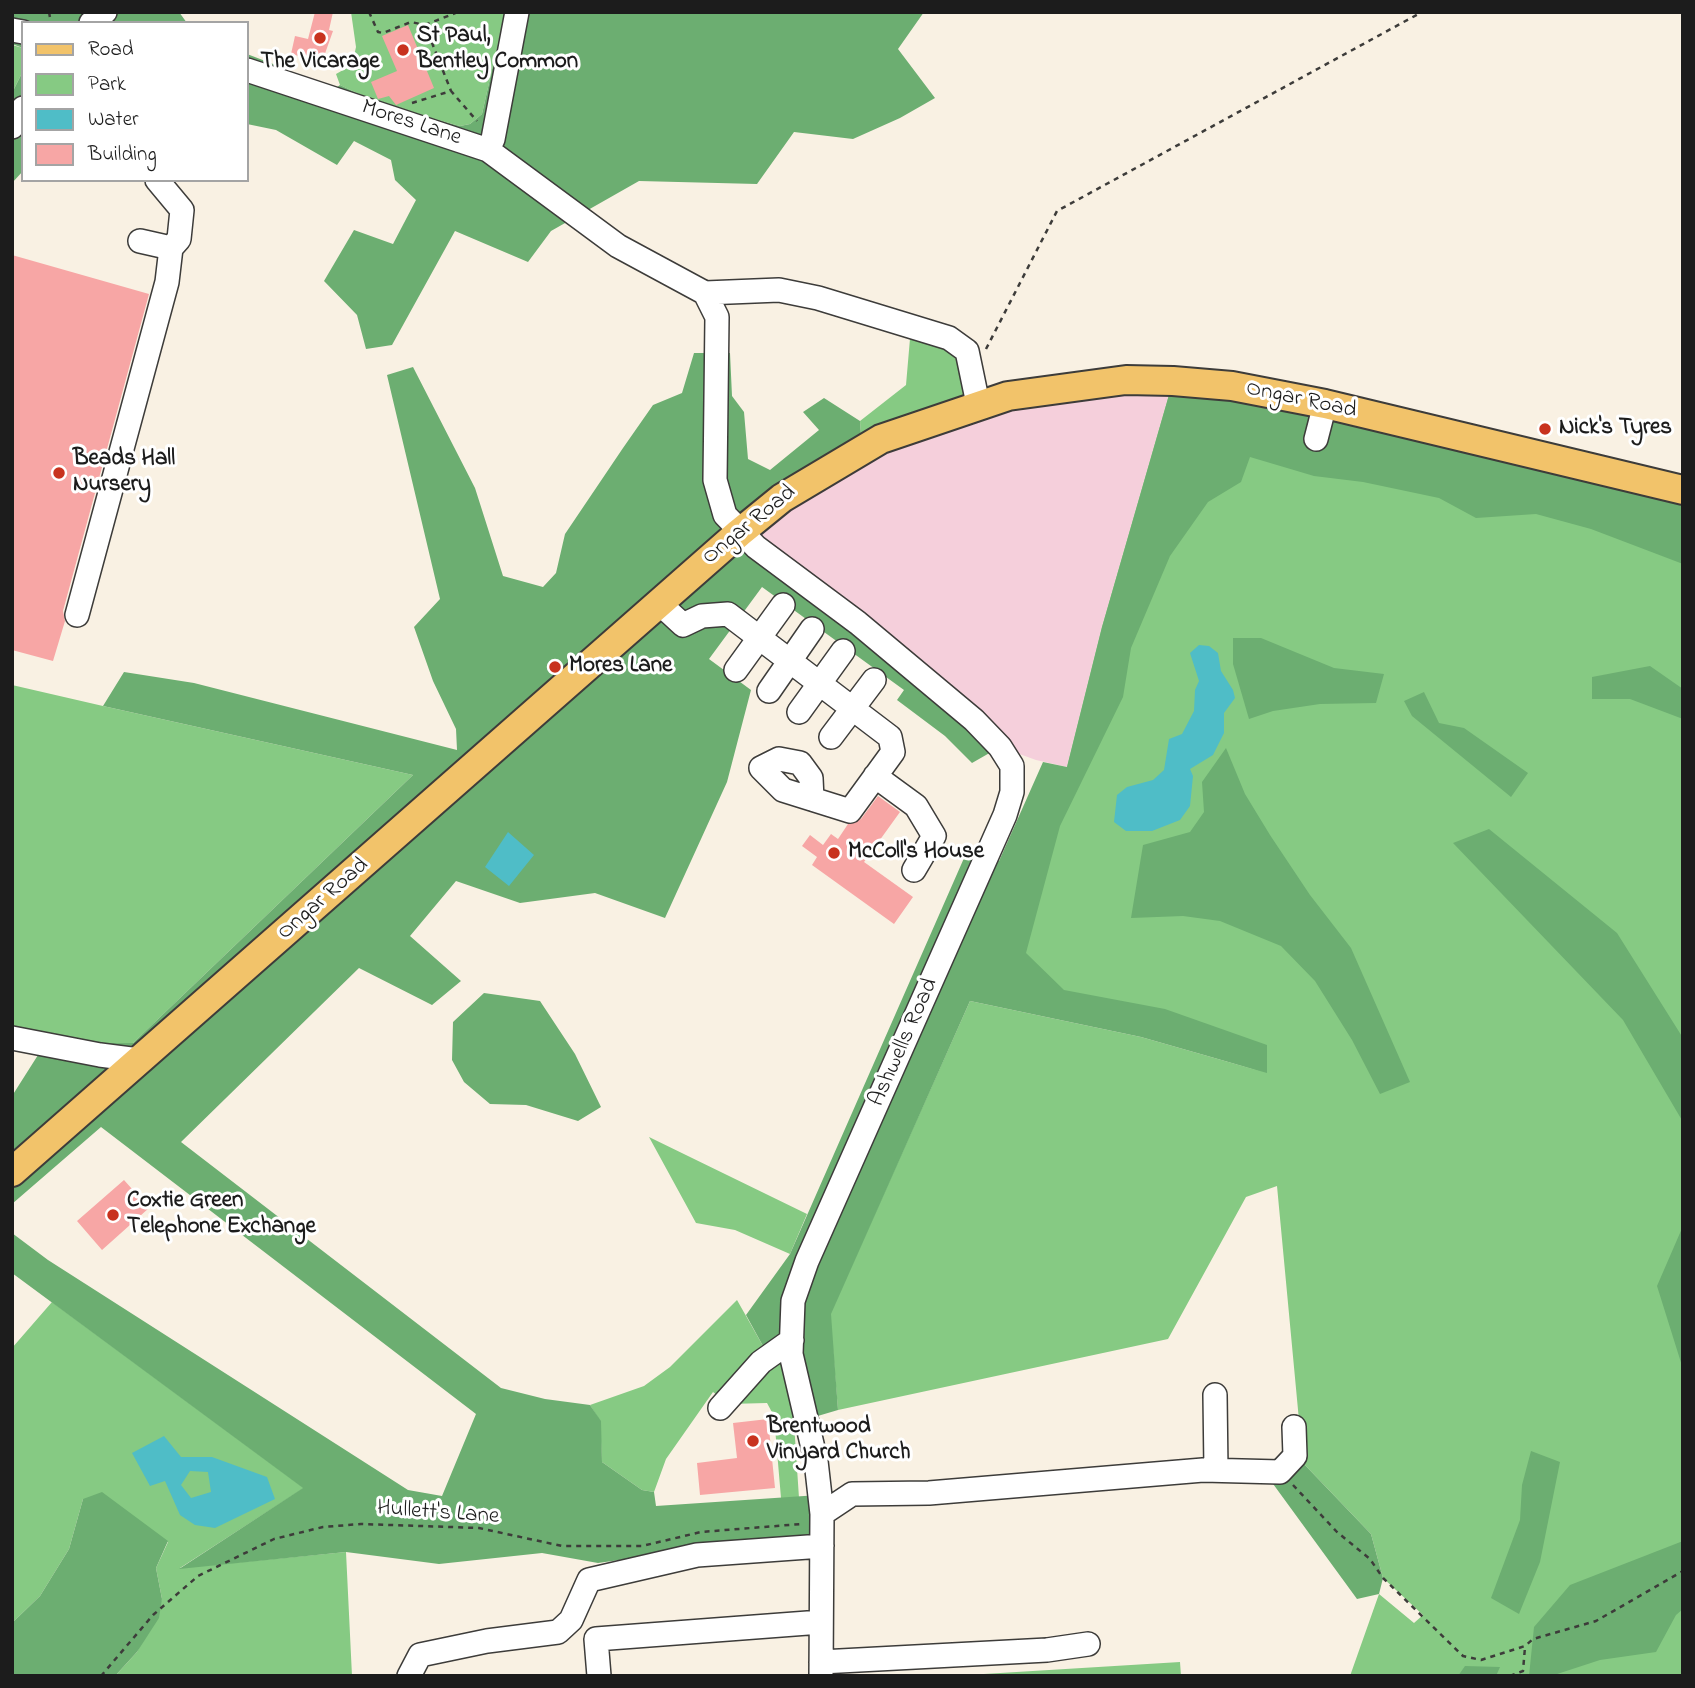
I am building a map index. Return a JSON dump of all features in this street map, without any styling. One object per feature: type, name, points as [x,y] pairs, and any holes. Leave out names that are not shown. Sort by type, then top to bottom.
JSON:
[{"type":"main road","name":"Ongar Road","points":[[12,1172],[385,847],[658,602],[739,533],[791,492],[881,439],[1008,396],[1126,380],[1232,386],[1321,418],[1683,490]]},
{"type":"street","points":[[490,145],[517,12]]},
{"type":"street","name":"Mores Lane","points":[[248,70],[490,145],[618,246],[705,293]]},
{"type":"street","points":[[77,615],[167,282],[171,248],[179,239],[182,210],[159,182]]},
{"type":"street","points":[[140,241],[171,248]]},
{"type":"street","points":[[717,317],[736,290]]},
{"type":"street","points":[[739,533],[725,515],[715,480],[717,317],[705,293],[779,290],[818,298],[949,338],[967,351],[978,404]]},
{"type":"street","name":"Ashwells Road","points":[[739,533],[858,623],[974,720],[1000,747],[1012,766],[1012,792],[1006,815],[807,1261],[793,1301],[791,1354],[818,1477],[822,1527],[821,1669]]},
{"type":"street","points":[[658,602],[683,625],[702,616],[728,614],[891,737],[893,752],[850,811],[823,805],[812,799]]},
{"type":"street","points":[[736,670],[783,605]]},
{"type":"street","points":[[768,691],[812,629]]},
{"type":"street","points":[[799,712],[843,651]]},
{"type":"street","points":[[831,737],[874,680]]},
{"type":"street","points":[[875,776],[916,806],[934,836],[914,870]]},
{"type":"street","points":[[12,1038],[139,1060]]},
{"type":"street","points":[[720,1408],[761,1362],[792,1340]]},
{"type":"street","points":[[1214,1395],[1216,1470]]},
{"type":"street","points":[[818,1477],[852,1493],[940,1493],[1216,1470],[1280,1472],[1295,1456],[1294,1427]]},
{"type":"street","points":[[410,1676],[420,1655],[487,1641],[558,1632],[571,1620],[589,1580],[822,1527],[852,1493]]},
{"type":"street","points":[[599,1676],[596,1639],[821,1622]]},
{"type":"street","points":[[821,1669],[1047,1650],[1088,1644]]},
{"type":"path","points":[[369,12],[378,32],[383,33],[411,22],[425,25],[458,12]]},
{"type":"path","points":[[967,351],[985,352],[1058,211],[1422,12]]},
{"type":"path","points":[[425,25],[451,91],[490,145]]},
{"type":"path","points":[[409,105],[451,91]]},
{"type":"path","points":[[1280,1472],[1337,1532],[1370,1559],[1383,1578],[1462,1656],[1481,1660],[1525,1646],[1533,1639],[1596,1621],[1683,1571]]},
{"type":"path","name":"Hullett's Lane","points":[[101,1676],[153,1615],[198,1576],[274,1539],[323,1527],[361,1524],[479,1528],[562,1546],[642,1546],[701,1532],[822,1527]]},
{"type":"path","points":[[1510,1676],[1523,1671],[1525,1646]]},
{"type":"shaded area","points":[[1173,381],[1102,627],[1067,767],[1036,760],[1000,747],[756,547],[758,517],[924,423]]},
{"type":"green space","points":[[12,12],[179,12],[186,21],[21,21],[21,47],[12,44]]},
{"type":"green space","points":[[351,12],[505,12],[482,114],[470,124],[460,126],[380,104],[340,85],[336,74],[352,65],[356,47]]},
{"type":"green space","points":[[505,12],[924,12],[898,49],[935,98],[900,118],[853,139],[794,132],[757,184],[639,181],[551,231],[528,262],[455,231],[392,345],[366,349],[357,315],[324,281],[354,230],[393,244],[416,200],[395,180],[391,160],[354,141],[337,165],[276,130],[248,124],[248,54],[281,67],[280,81],[325,96],[340,85],[380,104],[460,126],[470,124],[482,114]]},
{"type":"green space","points":[[12,45],[21,47],[21,75],[12,93]]},
{"type":"green space","points":[[21,75],[21,173],[12,183],[12,93]]},
{"type":"green space","points":[[911,327],[949,338],[978,404],[862,449],[860,421],[906,385]]},
{"type":"green space","points":[[694,353],[730,353],[732,396],[744,412],[748,459],[770,470],[819,430],[803,412],[824,398],[860,421],[862,449],[758,517],[756,547],[1000,747],[972,763],[945,736],[897,700],[904,690],[762,587],[709,659],[751,690],[727,782],[665,918],[595,893],[520,903],[456,881],[410,936],[461,981],[432,1005],[359,968],[181,1142],[501,1388],[545,1399],[590,1405],[601,1421],[602,1462],[642,1490],[654,1492],[656,1506],[819,1495],[822,1546],[655,1555],[598,1563],[542,1553],[439,1564],[346,1552],[179,1569],[303,1488],[12,1273],[12,1233],[48,1260],[408,1490],[442,1496],[476,1414],[101,1127],[12,1204],[12,1096],[45,1044],[133,1043],[413,775],[103,706],[124,672],[194,683],[457,750],[456,729],[433,681],[414,627],[440,599],[387,375],[413,367],[475,488],[503,576],[543,587],[556,573],[565,534],[653,405],[682,393]]},
{"type":"green space","points":[[1173,381],[1683,490],[1683,1676],[1350,1676],[1379,1594],[1414,1623],[1423,1615],[1383,1578],[1371,1534],[1303,1463],[1277,1186],[1246,1197],[1168,1339],[838,1410],[830,1314],[970,1001],[1141,1037],[1260,1071],[977,986],[1067,767],[1102,627]]},
{"type":"green space","points":[[1173,381],[1683,490],[1683,564],[1591,529],[1536,514],[1476,518],[1439,498],[1363,482],[1314,476],[1250,457],[1241,482],[1208,502],[1170,556],[1131,648],[1123,697],[1060,826],[1026,953],[1064,990],[1165,1009],[1267,1045],[1267,1073],[1141,1037],[970,1001],[831,1314],[838,1410],[794,1423],[779,1352],[763,1346],[746,1315],[790,1254],[968,849],[999,861],[1043,762],[1067,767],[1102,627]]},
{"type":"green space","points":[[1233,638],[1261,638],[1334,668],[1384,674],[1376,703],[1320,704],[1273,711],[1249,719],[1233,664]]},
{"type":"green space","points":[[1650,666],[1683,689],[1683,719],[1630,699],[1592,699],[1592,677]]},
{"type":"green space","points":[[12,685],[413,775],[132,1044],[45,1044],[12,1038]]},
{"type":"green space","points":[[1424,692],[1439,723],[1464,728],[1528,773],[1511,797],[1412,716],[1404,701]]},
{"type":"green space","points":[[1226,748],[1245,794],[1270,835],[1310,895],[1351,948],[1410,1082],[1380,1094],[1352,1040],[1315,981],[1281,946],[1220,921],[1183,916],[1131,918],[1143,845],[1190,832],[1204,812],[1202,782]]},
{"type":"green space","points":[[1489,829],[1617,933],[1683,1038],[1683,1122],[1623,1020],[1453,843]]},
{"type":"green space","points":[[484,993],[540,1001],[575,1054],[601,1107],[578,1121],[526,1105],[490,1104],[464,1082],[452,1060],[453,1022]]},
{"type":"green space","points":[[649,1137],[807,1214],[790,1254],[735,1230],[696,1223]]},
{"type":"green space","points":[[1683,1226],[1683,1369],[1657,1286]]},
{"type":"green space","points":[[737,1300],[763,1346],[779,1351],[794,1423],[799,1498],[781,1498],[774,1416],[767,1403],[729,1404],[713,1392],[666,1459],[654,1492],[642,1490],[602,1462],[600,1421],[590,1405],[644,1386],[670,1367]]},
{"type":"green space","points":[[52,1302],[304,1488],[180,1568],[346,1552],[352,1676],[115,1676],[137,1652],[162,1599],[156,1568],[168,1542],[83,1499],[69,1549],[40,1596],[12,1623],[12,1348]]},
{"type":"green space","points":[[1531,1451],[1560,1462],[1540,1562],[1519,1614],[1491,1598],[1520,1520],[1522,1485]]},
{"type":"green space","points":[[1303,1463],[1371,1534],[1383,1578],[1379,1594],[1357,1599],[1268,1477]]},
{"type":"green space","points":[[102,1492],[168,1541],[156,1568],[162,1599],[159,1618],[137,1652],[115,1676],[12,1676],[12,1623],[40,1596],[69,1549],[83,1499]]},
{"type":"green space","points":[[1683,1541],[1683,1609],[1676,1615],[1656,1652],[1600,1660],[1551,1676],[1529,1676],[1534,1627],[1570,1585]]},
{"type":"green space","points":[[1180,1662],[1181,1676],[951,1676]]},
{"type":"green space","points":[[1465,1666],[1500,1667],[1496,1676],[1458,1676]]},
{"type":"water","points":[[1199,645],[1209,646],[1218,653],[1221,671],[1233,690],[1235,698],[1224,713],[1224,733],[1213,755],[1190,769],[1193,776],[1190,806],[1180,820],[1152,831],[1126,831],[1114,822],[1117,795],[1127,787],[1153,780],[1164,770],[1169,739],[1182,734],[1194,711],[1195,690],[1199,681],[1190,653]]},
{"type":"water","points":[[508,832],[534,855],[509,886],[485,867]]},
{"type":"water","points":[[164,1436],[181,1457],[212,1457],[267,1477],[275,1499],[215,1528],[195,1525],[180,1515],[165,1481],[150,1486],[132,1453]],"holes":[[[190,1471],[208,1472],[211,1492],[191,1498],[181,1485]]]},
{"type":"building","name":"The Vicarage","points":[[315,12],[333,12],[329,30],[333,31],[322,62],[291,54],[295,36],[308,39]]},
{"type":"building","name":"St Paul, Bentley Common","points":[[408,25],[434,88],[396,105],[389,96],[378,99],[371,82],[397,71],[382,36]]},
{"type":"building","name":"Beads Hall Nursery","points":[[12,255],[149,294],[63,611],[65,621],[53,661],[12,650]]},
{"type":"building","name":"McColl's House","points":[[878,796],[900,812],[864,862],[913,897],[894,924],[812,865],[817,857],[802,846],[810,835],[823,845],[831,834],[838,839],[848,824],[861,819]]},
{"type":"building","name":"Coxtie Green Telephone Exchange","points":[[124,1180],[149,1208],[102,1250],[77,1221]]},
{"type":"building","name":"Brentwood Vinyard Church","points":[[768,1419],[775,1488],[700,1495],[697,1463],[737,1458],[733,1423]]},
{"type":"place","name":"The Vicarage","points":[[320,38]]},
{"type":"place","name":"St Paul, Bentley Common","points":[[403,50]]},
{"type":"place","name":"Nick's Tyres","points":[[1545,429]]},
{"type":"place","name":"Beads Hall Nursery","points":[[59,473]]},
{"type":"place","name":"Mores Lane","points":[[555,667]]},
{"type":"place","name":"McColl's House","points":[[834,853]]},
{"type":"place","name":"Coxtie Green Telephone Exchange","points":[[113,1215]]},
{"type":"place","name":"Brentwood Vinyard Church","points":[[753,1441]]}]
